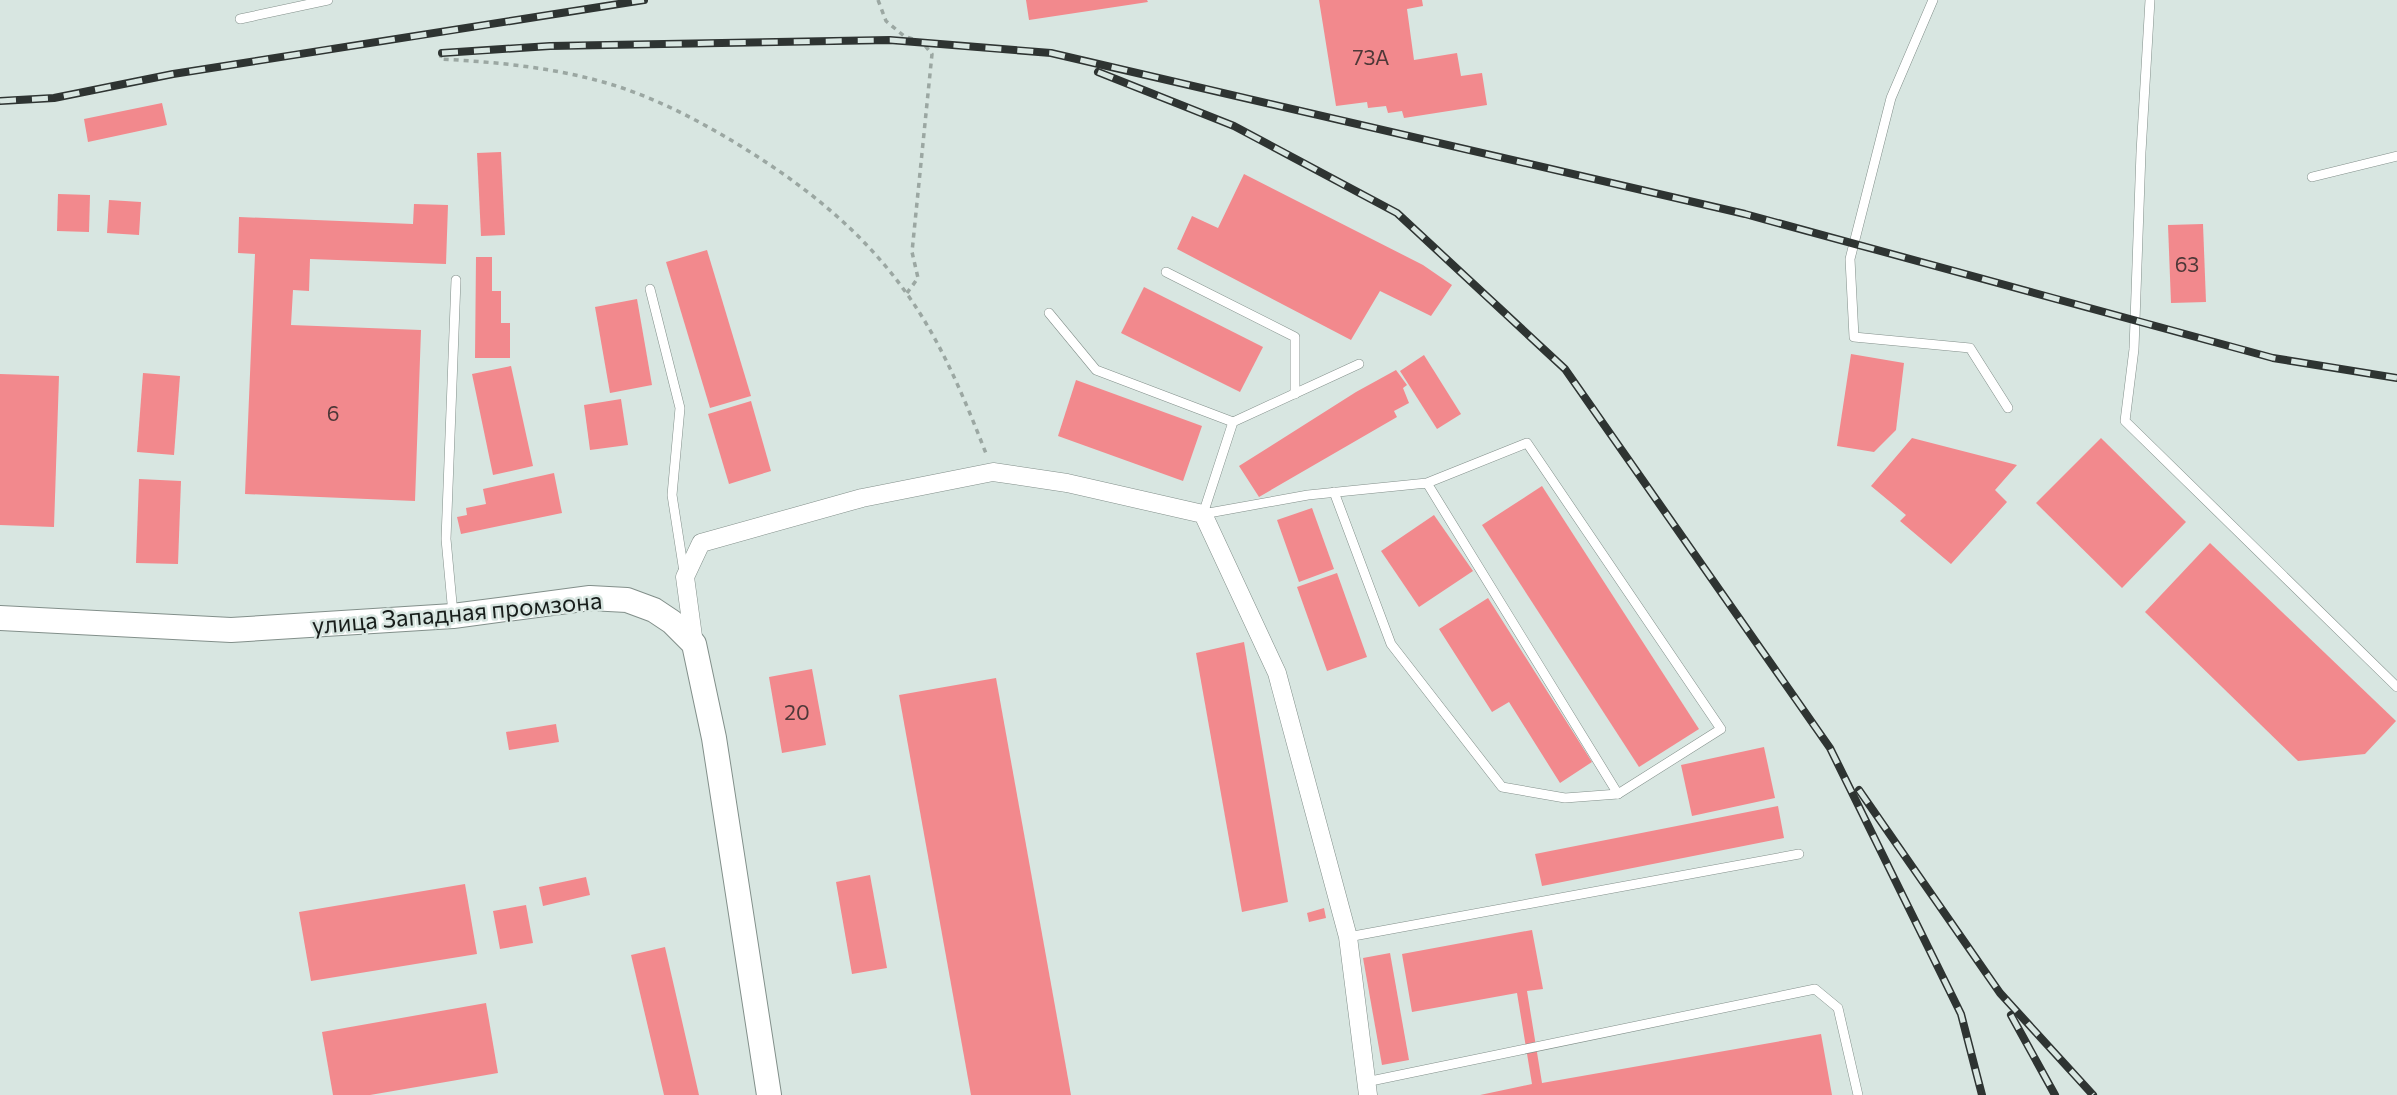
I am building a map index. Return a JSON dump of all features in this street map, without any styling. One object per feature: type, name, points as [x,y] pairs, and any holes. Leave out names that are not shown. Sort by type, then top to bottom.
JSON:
[{"type":"street","points":[[769,1095],[714,738],[694,644],[685,577],[701,543],[862,498],[993,472],[1067,483],[1203,514],[1277,673],[1348,937],[1367,1088]]},
{"type":"street","name":"улица Западная промзона","points":[[0,618],[230,629],[453,616],[590,598],[627,600],[654,610],[694,644]]},
{"type":"lane","points":[[240,19],[328,0]]},
{"type":"lane","points":[[1933,0],[1891,98],[1850,260],[1854,337],[1970,348],[2008,408]]},
{"type":"lane","points":[[2150,0],[2134,349],[2125,421],[2397,687]]},
{"type":"lane","points":[[2312,177],[2397,156]]},
{"type":"lane","points":[[1166,272],[1295,338],[1295,394]]},
{"type":"lane","points":[[453,616],[446,539],[456,280]]},
{"type":"lane","points":[[650,289],[680,408],[672,495],[685,577]]},
{"type":"lane","points":[[1049,313],[1096,370],[1233,422],[1359,364]]},
{"type":"lane","points":[[1233,422],[1203,514],[1308,495],[1334,492],[1427,483],[1527,443],[1721,729],[1618,793],[1565,799],[1502,787],[1391,644],[1334,492]]},
{"type":"lane","points":[[1427,483],[1618,793]]},
{"type":"lane","points":[[1348,937],[1799,854]]},
{"type":"lane","points":[[1367,1088],[1815,989],[1838,1008],[1858,1095]]},
{"type":"path","points":[[878,0],[886,21],[904,36],[922,42],[932,54],[912,252],[918,278],[906,293]]},
{"type":"path","points":[[442,53],[440,59],[496,62],[604,82],[662,103],[765,160],[816,196],[870,246],[906,293],[948,363],[993,472]]},
{"type":"building","points":[[1026,0],[1147,0],[1148,2],[1029,20]]},
{"type":"building","points":[[1319,0],[1422,0],[1423,6],[1407,9],[1414,60],[1457,53],[1461,76],[1482,73],[1487,105],[1404,118],[1402,111],[1388,113],[1386,106],[1368,108],[1367,102],[1336,106]]},
{"type":"building","points":[[162,103],[167,125],[88,142],[84,119]]},
{"type":"building","points":[[501,152],[505,235],[481,236],[477,153]]},
{"type":"building","points":[[1244,174],[1423,265],[1452,285],[1431,316],[1380,291],[1351,340],[1177,249],[1192,216],[1218,228]]},
{"type":"building","points":[[58,194],[90,195],[89,232],[57,231]]},
{"type":"building","points":[[109,200],[141,202],[139,235],[107,233]]},
{"type":"building","points":[[414,204],[448,205],[446,264],[310,259],[309,291],[293,290],[291,325],[421,330],[415,501],[245,494],[255,254],[238,253],[239,217],[413,224]]},
{"type":"building","points":[[2203,224],[2206,302],[2171,303],[2168,225]]},
{"type":"building","points":[[707,250],[751,396],[710,408],[666,262]]},
{"type":"building","points":[[476,257],[492,257],[492,291],[501,291],[501,323],[510,323],[510,358],[475,358]]},
{"type":"building","points":[[1144,287],[1263,347],[1240,392],[1121,333]]},
{"type":"building","points":[[637,299],[652,385],[610,393],[595,307]]},
{"type":"building","points":[[1851,354],[1904,363],[1896,430],[1874,452],[1837,446]]},
{"type":"building","points":[[1424,355],[1461,414],[1437,429],[1400,371]]},
{"type":"building","points":[[511,366],[533,466],[493,475],[472,374]]},
{"type":"building","points":[[1396,370],[1407,385],[1403,388],[1409,403],[1394,411],[1397,417],[1259,497],[1239,466]]},
{"type":"building","points":[[143,373],[180,376],[174,455],[137,452]]},
{"type":"building","points":[[0,374],[59,376],[54,527],[0,525]]},
{"type":"building","points":[[1076,380],[1202,426],[1183,481],[1058,436]]},
{"type":"building","points":[[621,399],[628,445],[590,450],[584,405]]},
{"type":"building","points":[[751,401],[771,471],[729,484],[708,414]]},
{"type":"building","points":[[1912,438],[2017,465],[1995,490],[2007,502],[1951,564],[1900,521],[1906,515],[1871,486]]},
{"type":"building","points":[[2101,438],[2186,522],[2122,588],[2036,503]]},
{"type":"building","points":[[554,473],[562,513],[461,534],[457,517],[467,515],[466,508],[486,504],[483,489]]},
{"type":"building","points":[[139,479],[181,481],[178,564],[136,563]]},
{"type":"building","points":[[1542,486],[1699,729],[1639,767],[1482,525]]},
{"type":"building","points":[[1312,508],[1334,569],[1299,582],[1277,520]]},
{"type":"building","points":[[1434,515],[1473,571],[1419,607],[1381,551]]},
{"type":"building","points":[[2210,543],[2396,721],[2365,754],[2298,761],[2145,612]]},
{"type":"building","points":[[1337,573],[1367,657],[1327,671],[1297,587]]},
{"type":"building","points":[[1488,598],[1592,762],[1560,783],[1509,702],[1492,712],[1439,629]]},
{"type":"building","points":[[1244,642],[1288,902],[1242,912],[1196,653]]},
{"type":"building","points":[[812,669],[826,745],[782,753],[769,677]]},
{"type":"building","points":[[996,678],[1071,1095],[971,1095],[899,695]]},
{"type":"building","points":[[556,724],[559,742],[509,750],[506,732]]},
{"type":"building","points":[[1764,747],[1775,798],[1692,816],[1681,765]]},
{"type":"building","points":[[1778,806],[1784,838],[1542,886],[1535,854]]},
{"type":"building","points":[[870,875],[887,968],[852,974],[836,882]]},
{"type":"building","points":[[586,877],[590,895],[543,906],[539,887]]},
{"type":"building","points":[[465,884],[477,954],[311,981],[299,912]]},
{"type":"building","points":[[526,905],[533,943],[500,949],[493,911]]},
{"type":"building","points":[[1324,908],[1326,918],[1309,922],[1307,913]]},
{"type":"building","points":[[1532,930],[1543,989],[1527,991],[1542,1083],[1821,1034],[1832,1095],[1480,1095],[1532,1084],[1517,993],[1412,1012],[1402,954]]},
{"type":"building","points":[[665,947],[699,1095],[664,1095],[631,955]]},
{"type":"building","points":[[1390,953],[1409,1060],[1382,1065],[1363,958]]},
{"type":"building","points":[[486,1003],[498,1073],[370,1095],[333,1095],[322,1032]]},
{"type":"railway","points":[[0,101],[54,98],[173,74],[644,0]]},
{"type":"railway","points":[[442,53],[550,46],[890,40],[1051,53],[1745,214],[2273,358],[2397,378]]},
{"type":"railway","points":[[1098,72],[1234,126],[1397,213],[1565,369],[1830,748],[1961,1014],[1982,1095]]},
{"type":"railway","points":[[1859,790],[2000,993],[2093,1095]]},
{"type":"railway","points":[[2011,1015],[2055,1095]]}]
